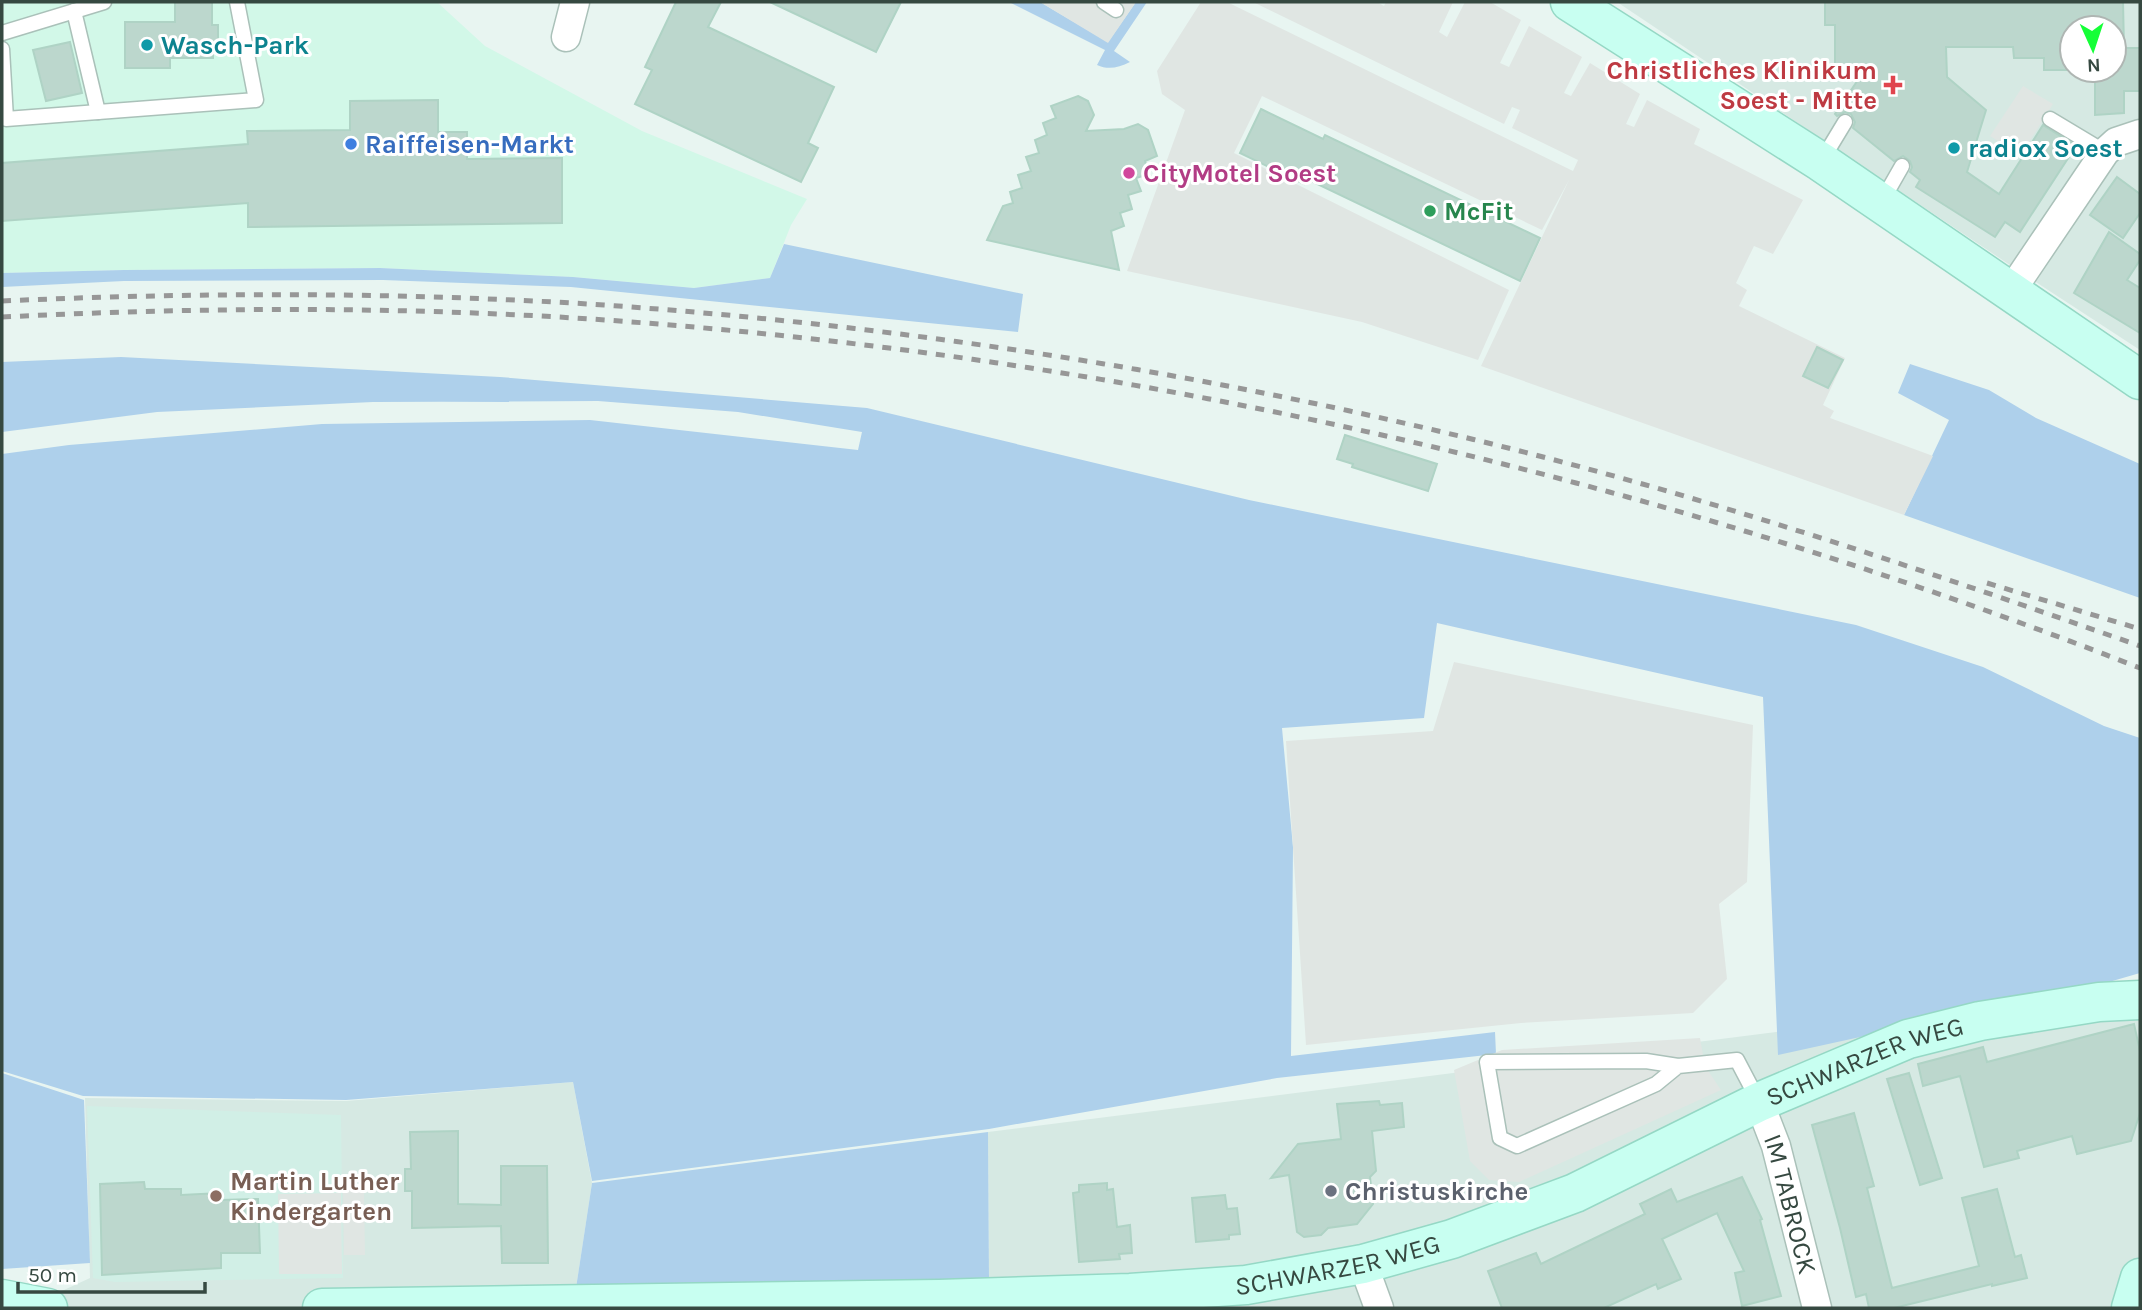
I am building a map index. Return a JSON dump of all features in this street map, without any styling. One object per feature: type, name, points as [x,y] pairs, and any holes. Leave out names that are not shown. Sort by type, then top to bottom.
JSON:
[{"type":"street","points":[[566,37],[575,2]]},
{"type":"street","points":[[1570,2],[1821,162],[2140,380]]},
{"type":"street","points":[[2011,291],[2105,152],[2116,142],[2140,134]]},
{"type":"street","name":"SCHWARZER WEG","points":[[322,1308],[1131,1301],[1246,1285],[1363,1264],[1452,1239],[1575,1193],[1759,1102],[1908,1039],[1980,1021],[2099,1002],[2140,1000]]},
{"type":"street","name":"IM TABROCK","points":[[1759,1102],[1776,1146],[1817,1308]]},
{"type":"street","points":[[1363,1264],[1379,1308]]},
{"type":"street","points":[[2131,1308],[2140,1278]]},
{"type":"street","points":[[2,1299],[48,1308]]},
{"type":"lane","points":[[2,33],[104,2]]},
{"type":"lane","points":[[2,49],[6,119],[256,100],[237,2]]},
{"type":"lane","points":[[74,11],[98,112]]},
{"type":"lane","points":[[2050,119],[2105,152]]},
{"type":"lane","points":[[1821,162],[1845,122]]},
{"type":"lane","points":[[1881,203],[1902,166]]},
{"type":"lane","points":[[1678,1066],[1656,1084],[1517,1146],[1500,1138],[1487,1062],[1646,1061],[1678,1066],[1737,1060],[1759,1102]]},
{"type":"shaded area","points":[[2,2],[437,2],[485,46],[642,131],[807,199],[791,225],[770,278],[694,288],[573,277],[380,268],[2,273]]},
{"type":"shaded area","points":[[1009,2],[1040,2],[1108,42],[1136,2],[1147,2],[1114,51],[1130,62],[1109,68],[1097,65],[1105,50]]},
{"type":"shaded area","points":[[1040,2],[1136,2],[1108,43]]},
{"type":"shaded area","points":[[1201,2],[1227,2],[1573,171],[1578,160],[1512,128],[1520,110],[1512,107],[1504,124],[1253,2],[1377,2],[1384,6],[1386,2],[1453,2],[1439,32],[1447,37],[1465,2],[1490,2],[1521,20],[1500,63],[1509,67],[1529,26],[1582,57],[1564,93],[1571,96],[1590,63],[1640,94],[1626,124],[1634,127],[1647,100],[1700,129],[1694,144],[1803,200],[1773,254],[1754,246],[1736,283],[1747,290],[1739,306],[1845,358],[1823,405],[1834,411],[1830,418],[1933,456],[1904,515],[1481,366],[1569,180],[1542,230],[1262,96],[1234,153],[1509,290],[1478,360],[1362,322],[1127,271],[1185,110],[1162,94],[1157,71]]},
{"type":"shaded area","points":[[1617,2],[2140,2],[2140,350],[2010,265]]},
{"type":"shaded area","points":[[2023,86],[2053,104],[2021,155],[1990,136]]},
{"type":"shaded area","points":[[784,244],[1023,294],[1018,332],[571,287],[383,280],[124,281],[2,287],[2,273],[380,268],[573,277],[694,288],[770,278]]},
{"type":"shaded area","points":[[121,357],[500,377],[867,408],[1249,500],[1856,625],[1983,667],[2104,726],[2140,738],[2140,973],[2102,984],[1778,1055],[1763,697],[1437,623],[1424,718],[1282,728],[1293,847],[1291,1056],[1495,1032],[1496,1054],[1277,1078],[989,1129],[592,1181],[573,1082],[346,1100],[83,1096],[2,1071],[2,454],[69,445],[322,424],[590,420],[858,450],[862,432],[738,412],[598,401],[373,402],[157,412],[2,432],[2,362]]},
{"type":"shaded area","points":[[1910,364],[1989,390],[2036,418],[2140,464],[2140,598],[1904,515],[1949,420],[1898,393]]},
{"type":"shaded area","points":[[1454,662],[1753,725],[1747,882],[1719,904],[1727,979],[1693,1013],[1521,1023],[1306,1045],[1286,741],[1433,731]]},
{"type":"shaded area","points":[[2099,991],[2140,1002],[2140,1308],[2,1308],[51,1296],[90,1278],[85,1098],[346,1101],[573,1082],[592,1183],[576,1288],[989,1279],[988,1132]]},
{"type":"shaded area","points":[[1700,1038],[1705,1066],[1721,1090],[1519,1182],[1489,1180],[1470,1161],[1454,1070],[1502,1050]]},
{"type":"shaded area","points":[[2,1073],[84,1100],[90,1263],[2,1269]]},
{"type":"shaded area","name":"Martin Luther Kindergarten","points":[[87,1106],[341,1115],[343,1278],[115,1282],[93,1278]]},
{"type":"shaded area","points":[[988,1132],[989,1279],[576,1288],[592,1183]]},
{"type":"shaded area","points":[[343,1188],[364,1188],[365,1255],[344,1255]]},
{"type":"shaded area","points":[[341,1193],[342,1274],[279,1274],[278,1194]]},
{"type":"building","points":[[175,2],[212,2],[212,25],[218,25],[218,45],[213,45],[213,58],[170,58],[170,68],[125,68],[125,22],[175,22]]},
{"type":"building","points":[[676,2],[721,2],[708,27],[834,87],[808,143],[818,148],[801,182],[635,104],[652,70],[645,67]]},
{"type":"building","points":[[770,2],[901,2],[876,52]]},
{"type":"building","points":[[1825,2],[2123,2],[2123,14],[2058,14],[2058,70],[2044,70],[2044,58],[2014,58],[2013,47],[1946,47],[1947,77],[1986,110],[1967,172],[1999,194],[2043,125],[2076,146],[2020,232],[2005,222],[1995,237],[1916,187],[1920,180],[1910,172],[1910,161],[1903,156],[1894,161],[1853,128],[1855,122],[1851,114],[1835,114],[1866,68],[1835,68],[1835,25],[1825,25]]},
{"type":"building","points":[[70,42],[82,93],[46,101],[33,50]]},
{"type":"building","points":[[2128,48],[2140,48],[2140,91],[2124,91],[2124,113],[2095,115],[2095,84],[2128,84]]},
{"type":"building","points":[[1078,96],[1088,101],[1094,115],[1086,131],[1124,129],[1138,124],[1148,130],[1157,156],[1145,161],[1149,174],[1136,178],[1141,191],[1128,195],[1132,209],[1120,213],[1124,226],[1111,231],[1119,270],[987,240],[1003,206],[1013,203],[1010,192],[1022,188],[1018,175],[1031,171],[1026,157],[1039,153],[1035,140],[1047,135],[1043,123],[1056,118],[1051,106]]},
{"type":"building","points":[[438,100],[438,132],[467,132],[467,159],[562,158],[562,223],[248,227],[248,203],[2,221],[2,163],[248,144],[247,131],[350,130],[350,101]]},
{"type":"building","name":"McFit","points":[[1261,109],[1323,139],[1325,135],[1540,238],[1520,281],[1307,179],[1304,184],[1240,153]]},
{"type":"building","points":[[2117,177],[2140,194],[2140,213],[2123,238],[2090,215]]},
{"type":"building","points":[[2109,232],[2140,254],[2140,260],[2127,280],[2140,288],[2140,333],[2074,293]]},
{"type":"building","points":[[1817,347],[1843,360],[1828,388],[1803,376]]},
{"type":"building","points":[[1345,435],[1437,464],[1428,491],[1352,467],[1353,464],[1337,459]]},
{"type":"building","points":[[2134,1024],[2140,1051],[2140,1113],[2131,1141],[2077,1154],[2072,1136],[2017,1151],[2019,1158],[1984,1167],[1960,1076],[1923,1086],[1918,1064],[1983,1047],[1987,1062]]},
{"type":"building","points":[[1909,1073],[1942,1178],[1920,1185],[1887,1079]]},
{"type":"building","name":"Christuskirche","points":[[1379,1101],[1380,1105],[1402,1103],[1404,1127],[1372,1131],[1376,1171],[1370,1177],[1373,1204],[1357,1224],[1328,1228],[1321,1235],[1304,1237],[1297,1232],[1289,1175],[1271,1178],[1298,1144],[1341,1139],[1337,1104]]},
{"type":"building","points":[[1854,1113],[1874,1186],[1867,1188],[1892,1288],[1979,1266],[1962,1198],[1997,1189],[2015,1257],[2021,1255],[2027,1278],[1894,1308],[1869,1308],[1866,1294],[1856,1297],[1812,1125]]},
{"type":"building","points":[[458,1131],[458,1204],[501,1205],[501,1166],[547,1166],[548,1263],[502,1263],[501,1226],[412,1228],[412,1191],[405,1191],[405,1169],[411,1169],[410,1132]]},
{"type":"building","points":[[1742,1177],[1762,1219],[1760,1220],[1781,1296],[1742,1306],[1735,1273],[1744,1271],[1717,1213],[1662,1239],[1681,1279],[1658,1289],[1656,1284],[1604,1308],[1502,1308],[1488,1271],[1536,1253],[1541,1264],[1645,1214],[1640,1204],[1671,1189],[1677,1202]]},
{"type":"building","points":[[144,1182],[145,1189],[181,1189],[181,1195],[220,1193],[220,1200],[258,1199],[260,1253],[221,1253],[221,1268],[102,1275],[100,1184]]},
{"type":"building","points":[[1107,1183],[1107,1190],[1113,1189],[1117,1227],[1130,1225],[1132,1253],[1119,1254],[1120,1259],[1079,1262],[1073,1193],[1079,1192],[1079,1185]]},
{"type":"building","points":[[1225,1195],[1227,1209],[1237,1208],[1240,1234],[1229,1235],[1229,1239],[1196,1242],[1192,1198]]},
{"type":"railway","points":[[2,301],[303,295],[529,301],[828,325],[1051,355],[1383,418],[1574,465],[1818,537],[2140,646]]},
{"type":"railway","points":[[2,317],[228,310],[379,310],[530,315],[802,338],[998,363],[1192,396],[1386,436],[1577,483],[1767,538],[1955,599],[2140,668]]},
{"type":"railway","points":[[1987,583],[2140,629]]},
{"type":"place","name":"Wasch-Park","points":[[147,45]]},
{"type":"place","name":"Christliches Klinikum Soest - Mitte","points":[[1893,85]]},
{"type":"place","name":"Raiffeisen-Markt","points":[[351,144]]},
{"type":"place","name":"radiox Soest","points":[[1954,148]]},
{"type":"place","name":"CityMotel Soest","points":[[1129,173]]},
{"type":"place","name":"McFit","points":[[1430,211]]},
{"type":"place","name":"Christuskirche","points":[[1331,1191]]},
{"type":"place","name":"Martin Luther Kindergarten","points":[[216,1196]]}]
